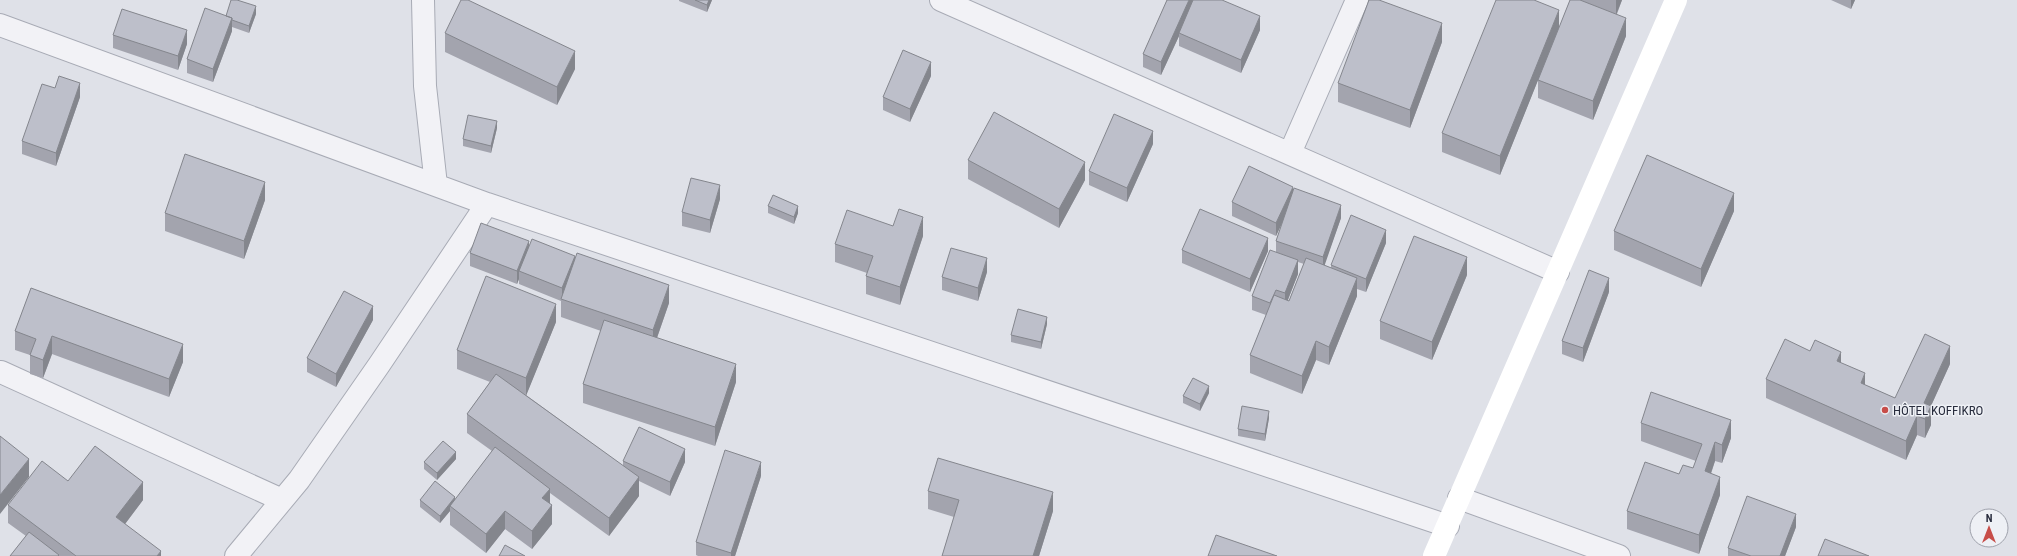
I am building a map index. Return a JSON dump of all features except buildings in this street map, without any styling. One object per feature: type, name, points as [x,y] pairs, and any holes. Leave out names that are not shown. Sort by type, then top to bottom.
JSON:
[{"type":"street","points":[[422,0],[425,86],[436,185]]},
{"type":"street","points":[[941,0],[1558,272]]},
{"type":"street","points":[[1290,153],[1357,0]]},
{"type":"street","points":[[1434,556],[1676,0]]},
{"type":"street","points":[[0,25],[487,204],[1448,526]]},
{"type":"street","points":[[236,556],[282,500],[380,365],[487,204]]},
{"type":"street","points":[[1,372],[282,500]]},
{"type":"street","points":[[1459,498],[1619,556]]},
{"type":"place","name":"HÔTEL KOFFIKRO","points":[[1885,410]]}]
